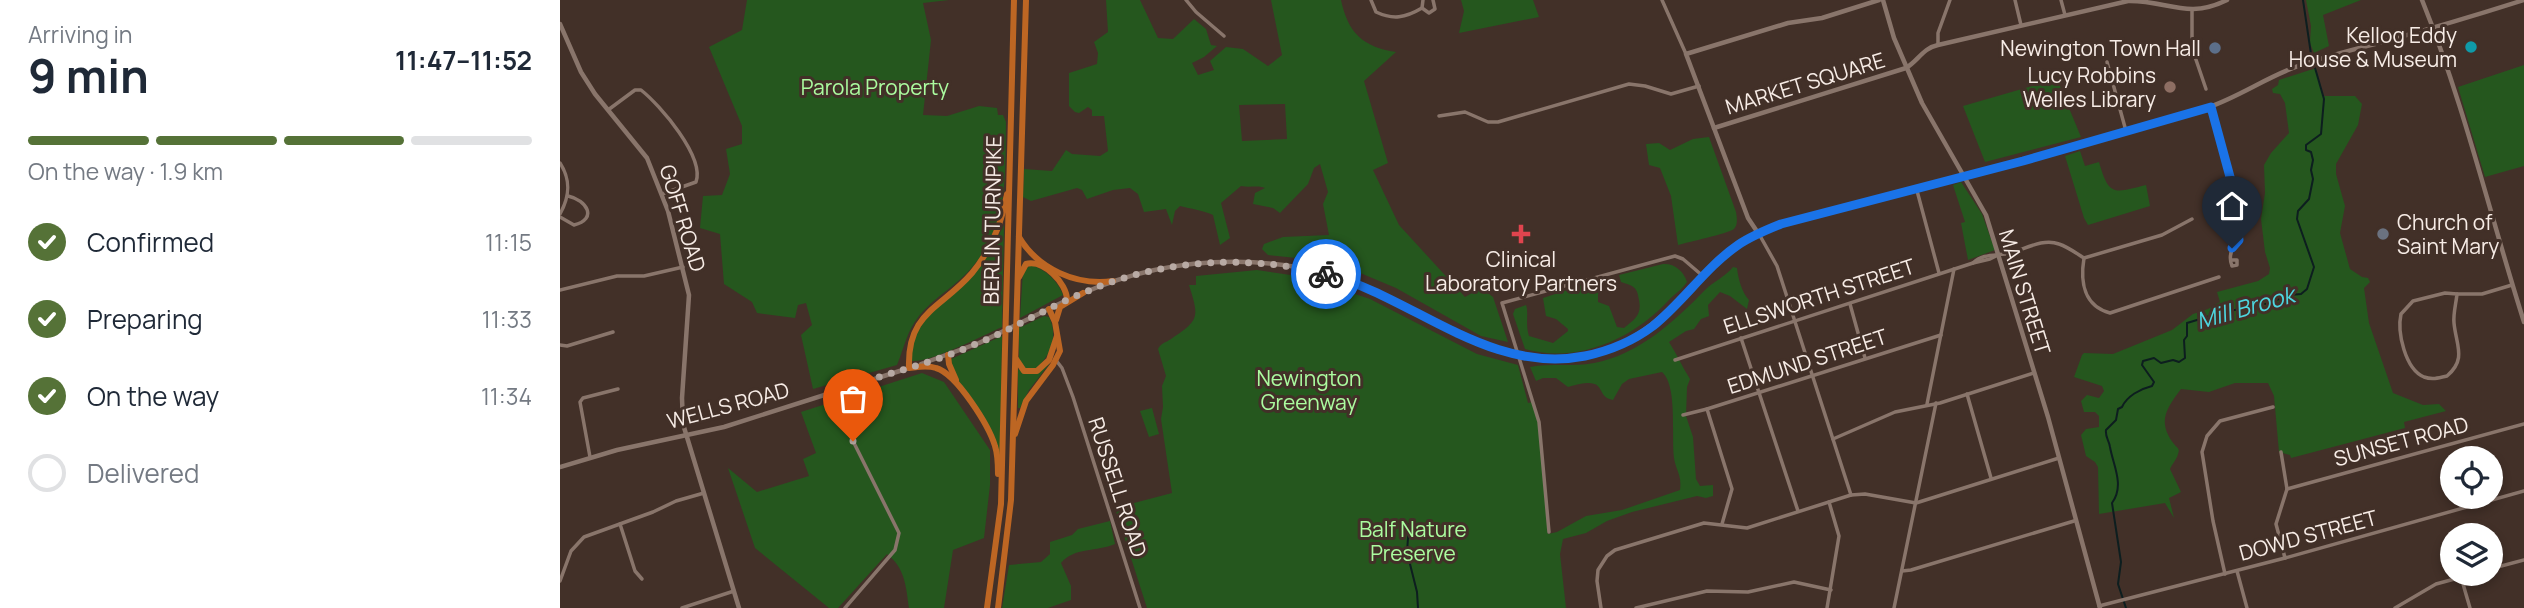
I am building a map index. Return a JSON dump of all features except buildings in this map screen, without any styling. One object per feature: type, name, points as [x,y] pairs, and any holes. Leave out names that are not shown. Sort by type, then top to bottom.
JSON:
[{"type":"highway","name":"BERLIN TURNPIKE","points":[[987,608],[998,533],[1011,171],[1014,0]]},
{"type":"highway","name":"BERLIN TURNPIKE","points":[[998,608],[1009,521],[1012,457],[1026,0]]},
{"type":"highway","points":[[961,388],[937,368],[909,368],[910,343],[916,328],[932,308],[970,275],[993,242],[1003,216],[1011,171]]},
{"type":"highway","points":[[1018,236],[1027,249],[1062,284],[1067,292],[1067,300]]},
{"type":"highway","points":[[1017,285],[1022,269],[1026,264],[1035,262],[1075,279],[1093,283],[1113,281]]},
{"type":"highway","points":[[1055,322],[1060,307],[1083,293]]},
{"type":"highway","points":[[1012,457],[1023,406],[1060,346],[1049,309]]},
{"type":"highway","points":[[1015,354],[1021,369],[1030,373],[1052,360]]},
{"type":"highway","points":[[948,355],[951,370],[996,448],[998,533]]},
{"type":"main road","points":[[1758,233],[1748,218],[1686,54],[1788,23],[1822,18],[1881,0]]},
{"type":"main road","name":"MAIN STREET","points":[[1881,0],[1922,103],[1986,215],[2059,458],[2099,607]]},
{"type":"main road","points":[[1906,68],[1926,49],[1938,45],[2110,2],[2144,0],[2192,10],[2204,9],[2227,0]]},
{"type":"main road","points":[[2422,0],[2434,28],[2469,137],[2524,322]]},
{"type":"main road","name":"WELLS ROAD","points":[[560,467],[590,457],[734,424],[948,355],[1113,281],[1152,270],[1207,262],[1251,262],[1303,268],[1381,293],[1472,341],[1509,354],[1529,358],[1579,357],[1623,343],[1653,325],[1731,251],[1758,233],[1781,224],[2023,161],[2211,107],[2306,64],[2524,0]]},
{"type":"main road","name":"GOFF ROAD","points":[[560,24],[581,72],[647,158],[675,234],[689,295],[681,407],[686,435],[739,608]]},
{"type":"main road","name":"MARKET SQUARE","points":[[1714,128],[1906,68]]},
{"type":"street","points":[[1186,0],[1224,36]]},
{"type":"street","points":[[1371,0],[1376,12],[1388,18],[1407,17],[1422,8]]},
{"type":"street","points":[[1422,8],[1423,0]]},
{"type":"street","points":[[1422,8],[1427,13],[1434,11],[1436,6],[1433,0]]},
{"type":"street","points":[[1662,0],[1686,54]]},
{"type":"street","points":[[1938,45],[1938,33],[1950,0]]},
{"type":"street","points":[[2015,0],[2021,25]]},
{"type":"street","points":[[2061,0],[2065,15]]},
{"type":"street","points":[[2192,10],[2193,51],[2206,89]]},
{"type":"street","points":[[2106,62],[2126,131]]},
{"type":"street","points":[[1439,117],[1468,112],[1488,122],[1498,122],[1629,84],[1671,94],[1699,86]]},
{"type":"street","points":[[608,110],[635,90],[641,90],[690,150],[698,178],[696,182],[662,194]]},
{"type":"street","points":[[2211,107],[2236,199],[2235,215],[2239,240],[2232,248],[2232,260]]},
{"type":"street","points":[[560,163],[567,178],[568,196],[560,215],[574,225],[583,222],[588,209],[582,201],[568,196]]},
{"type":"street","points":[[1916,187],[1939,274]]},
{"type":"street","points":[[2192,219],[2162,234],[2084,258],[2081,272],[2091,304],[2110,313],[2219,277]]},
{"type":"street","points":[[1758,233],[1777,266],[1851,495]]},
{"type":"street","name":"ELLSWORTH STREET","points":[[1675,360],[1998,255],[2049,242],[2059,244],[2084,258]]},
{"type":"street","points":[[1549,532],[1539,422],[1502,303],[1675,256],[1683,259],[1704,277]]},
{"type":"street","points":[[560,290],[617,276],[644,276],[683,267]]},
{"type":"street","points":[[1927,404],[1954,269]]},
{"type":"street","points":[[2458,294],[2454,323],[2460,360],[2447,376],[2421,376],[2414,370],[2400,333],[2400,314],[2406,306],[2424,297],[2445,293],[2482,294],[2512,285]]},
{"type":"street","points":[[1850,304],[1865,358]]},
{"type":"street","points":[[560,345],[567,346],[613,332]]},
{"type":"street","name":"EDMUND STREET","points":[[1683,415],[1941,335]]},
{"type":"street","points":[[1741,338],[1798,511]]},
{"type":"street","name":"RUSSELL ROAD","points":[[1052,360],[1065,377],[1140,608]]},
{"type":"street","points":[[1833,439],[1895,412],[1936,404],[2034,373]]},
{"type":"street","points":[[590,457],[580,402],[583,398],[618,389]]},
{"type":"street","points":[[834,391],[849,433],[899,533],[895,550],[845,608]]},
{"type":"street","points":[[1967,394],[1991,478]]},
{"type":"street","points":[[1894,608],[1936,404]]},
{"type":"street","points":[[2225,573],[2202,452],[2207,436],[2220,421],[2273,407]]},
{"type":"street","points":[[1707,409],[1732,489],[1722,525]]},
{"type":"street","name":"SUNSET ROAD","points":[[2287,489],[2524,424]]},
{"type":"street","points":[[2281,452],[2287,489],[2276,524],[2285,558]]},
{"type":"street","points":[[1601,608],[1598,570],[1607,556],[1615,550],[1704,523],[1747,527],[1851,495],[1865,494],[1916,503],[2059,458]]},
{"type":"street","name":"DOWD STREET","points":[[2099,607],[2524,491]]},
{"type":"street","points":[[560,582],[576,543],[584,537],[676,501],[704,493]]},
{"type":"street","points":[[1827,608],[1839,536],[1829,502]]},
{"type":"street","points":[[1902,571],[2074,521]]},
{"type":"street","points":[[620,524],[635,571],[642,579]]},
{"type":"street","points":[[2503,566],[2524,562]]},
{"type":"street","points":[[2237,570],[2247,608]]},
{"type":"street","points":[[1636,608],[1664,605],[1707,592],[1748,592],[1794,582],[1831,590]]},
{"type":"street","points":[[2395,608],[2440,583]]},
{"type":"street","points":[[2464,586],[2470,608]]},
{"type":"street","points":[[682,608],[734,591]]},
{"type":"green space","name":"Parola Property","points":[[747,0],[949,0],[923,3],[931,40],[923,115],[947,116],[979,106],[997,108],[998,115],[1003,115],[1006,122],[1005,179],[994,232],[968,272],[919,316],[897,365],[813,389],[801,335],[812,325],[806,303],[798,305],[795,318],[757,313],[752,302],[724,284],[720,234],[700,228],[703,196],[722,195],[730,174],[726,149],[742,144],[742,126],[709,47],[742,30]]},
{"type":"green space","points":[[1106,0],[1140,0],[1158,38],[1173,39],[1194,19],[1206,29],[1211,45],[1217,46],[1192,63],[1198,75],[1214,70],[1210,61],[1226,47],[1243,49],[1268,66],[1282,55],[1271,0],[1341,0],[1348,21],[1359,36],[1374,46],[1396,52],[1364,81],[1388,163],[1373,170],[1399,225],[1465,297],[1481,288],[1493,297],[1508,342],[1481,336],[1396,288],[1334,262],[1268,255],[1262,249],[1264,244],[1283,237],[1329,235],[1323,204],[1328,192],[1320,164],[1314,168],[1308,184],[1280,213],[1273,208],[1253,204],[1255,193],[1265,188],[1241,186],[1221,203],[1230,238],[1220,245],[1213,215],[1180,206],[1175,211],[1172,225],[1166,209],[1144,212],[1138,194],[1130,188],[1113,190],[1087,199],[1082,190],[1077,188],[1031,201],[1023,197],[1024,169],[1052,171],[1066,150],[1072,154],[1100,156],[1108,151],[1104,116],[1092,116],[1092,110],[1088,107],[1079,113],[1069,106],[1069,73],[1097,64],[1098,53],[1094,42],[1108,32]],"holes":[[[1285,104],[1287,139],[1242,141],[1239,105]]]},
{"type":"green space","points":[[1461,0],[1533,0],[1539,17],[1459,33],[1464,11]]},
{"type":"green space","points":[[2306,0],[2361,0],[2323,15],[2329,46],[2314,53],[2310,43],[2311,26]]},
{"type":"green space","points":[[2524,65],[2524,166],[2485,177],[2458,87]]},
{"type":"green space","points":[[2316,68],[2323,96],[2355,96],[2362,104],[2358,125],[2336,164],[2345,206],[2340,233],[2350,269],[2368,278],[2370,282],[2364,288],[2369,323],[2393,393],[2423,405],[2439,404],[2446,411],[2404,422],[2405,428],[2291,458],[2290,455],[2279,452],[2274,396],[2268,383],[2235,383],[2209,392],[2181,389],[2168,409],[2165,422],[2169,436],[2179,451],[2170,469],[2181,492],[2169,498],[2174,518],[2165,503],[2099,514],[2098,467],[2086,456],[2081,435],[2086,429],[2099,427],[2099,416],[2095,412],[2084,412],[2081,401],[2087,395],[2099,398],[2104,391],[2102,386],[2074,377],[2082,355],[2113,354],[2172,330],[2193,314],[2220,302],[2217,292],[2258,281],[2269,274],[2261,219],[2265,193],[2264,165],[2289,133],[2285,103],[2280,94],[2273,93],[2272,89],[2278,85],[2279,80]]},
{"type":"green space","points":[[2057,79],[2081,137],[1985,162],[1963,106]]},
{"type":"green space","points":[[1709,137],[1736,212],[1736,226],[1724,233],[1678,245],[1671,196],[1660,168],[1649,165],[1646,144],[1659,143],[1670,150],[1693,139]]},
{"type":"green space","points":[[2080,151],[2085,166],[2099,162],[2106,181],[2114,190],[2146,185],[2150,206],[2088,225],[2065,156]]},
{"type":"green space","points":[[1961,182],[1982,214],[1995,250],[1968,260],[1961,223],[1965,222],[1953,185]]},
{"type":"green space","points":[[1004,225],[1002,327],[944,353],[912,361],[911,348],[926,320],[985,258]]},
{"type":"green space","points":[[1663,264],[1678,268],[1687,282],[1638,327],[1603,345],[1584,350],[1545,353],[1525,349],[1513,314],[1515,309],[1526,305],[1529,336],[1553,343],[1568,329],[1556,319],[1546,316],[1543,298],[1589,283],[1603,282],[1605,287],[1598,294],[1598,302],[1609,306],[1617,327],[1624,328],[1637,316],[1640,305],[1636,290],[1621,282],[1619,275]]},
{"type":"green space","points":[[1031,265],[1050,276],[1063,295],[1020,318],[1023,271]]},
{"type":"green space","points":[[1733,267],[1737,268],[1744,293],[1749,300],[1747,309],[1720,292],[1708,305],[1709,316],[1701,319],[1694,329],[1669,342],[1690,379],[1687,387],[1686,416],[1693,437],[1696,479],[1700,486],[1713,485],[1713,496],[1697,496],[1632,512],[1607,521],[1586,533],[1563,539],[1560,554],[1566,608],[1147,608],[1115,508],[1172,493],[1161,419],[1162,386],[1166,376],[1158,349],[1181,333],[1195,317],[1189,285],[1196,285],[1196,276],[1257,270],[1304,277],[1370,299],[1477,354],[1518,365],[1528,403],[1532,402],[1538,421],[1548,534],[1586,516],[1622,510],[1680,490],[1680,477],[1674,458],[1672,400],[1667,379],[1662,372],[1629,379],[1622,384],[1613,400],[1590,383],[1568,387],[1556,378],[1536,381],[1530,367],[1594,363],[1626,353],[1668,325]]},
{"type":"green space","points":[[1044,316],[1049,317],[1052,324],[1051,346],[1045,359],[1034,370],[1024,368],[1019,360],[1019,328]]},
{"type":"green space","points":[[1002,336],[1000,458],[988,427],[955,377],[951,359]]},
{"type":"green space","points":[[1050,363],[1018,408],[1018,369],[1031,374]]},
{"type":"green space","points":[[922,373],[944,382],[990,450],[990,485],[984,538],[953,550],[944,608],[909,608],[901,571],[887,554],[838,608],[829,608],[755,548],[728,468],[757,492],[809,476],[803,459],[816,453],[801,412]]},
{"type":"green space","points":[[1152,408],[1159,434],[1149,437],[1140,411]]},
{"type":"green space","points":[[1110,521],[1115,544],[1072,554],[1061,563],[1071,586],[1071,600],[1048,608],[1002,608],[1009,565],[1041,562],[1050,554],[1050,542],[1072,535],[1078,529]]},
{"type":"waterway","name":"Mill Brook","points":[[2126,608],[2118,584],[2121,562],[2112,503],[2118,482],[2106,430],[2116,420],[2118,409],[2131,396],[2152,386],[2154,382],[2142,365],[2143,361],[2154,358],[2161,363],[2173,360],[2179,362],[2185,358],[2187,323],[2242,309],[2255,302],[2266,304],[2301,294],[2307,289],[2314,267],[2297,219],[2298,211],[2309,199],[2313,179],[2313,160],[2311,152],[2306,150],[2306,145],[2321,134],[2324,99],[2311,54],[2303,0]]},
{"type":"waterway","points":[[1409,524],[1407,552],[1417,592],[1418,608]]},
{"type":"way so far","points":[[853,441],[834,391],[961,351],[1113,281],[1166,267],[1234,261],[1289,266],[1326,274]]},
{"type":"place","name":"Kellog Eddy House & Museum","points":[[2471,47]]},
{"type":"place","name":"Newington Town Hall","points":[[2215,48]]},
{"type":"place","name":"Lucy Robbins Welles Library","points":[[2170,87]]},
{"type":"place","name":"Clinical Laboratory Partners","points":[[1521,234]]},
{"type":"place","name":"Church of Saint Mary","points":[[2383,234]]},
{"type":"route","points":[[1326,274],[1381,293],[1472,341],[1495,350],[1529,358],[1563,359],[1583,356],[1618,346],[1653,325],[1723,257],[1758,233],[1781,224],[2023,161],[2211,107],[2236,199],[2235,215],[2239,240],[2232,248]]},
{"type":"park label","name":"Newington Greenway","points":[[1309,390]]},
{"type":"park label","name":"Balf Nature Preserve","points":[[1413,541]]}]
